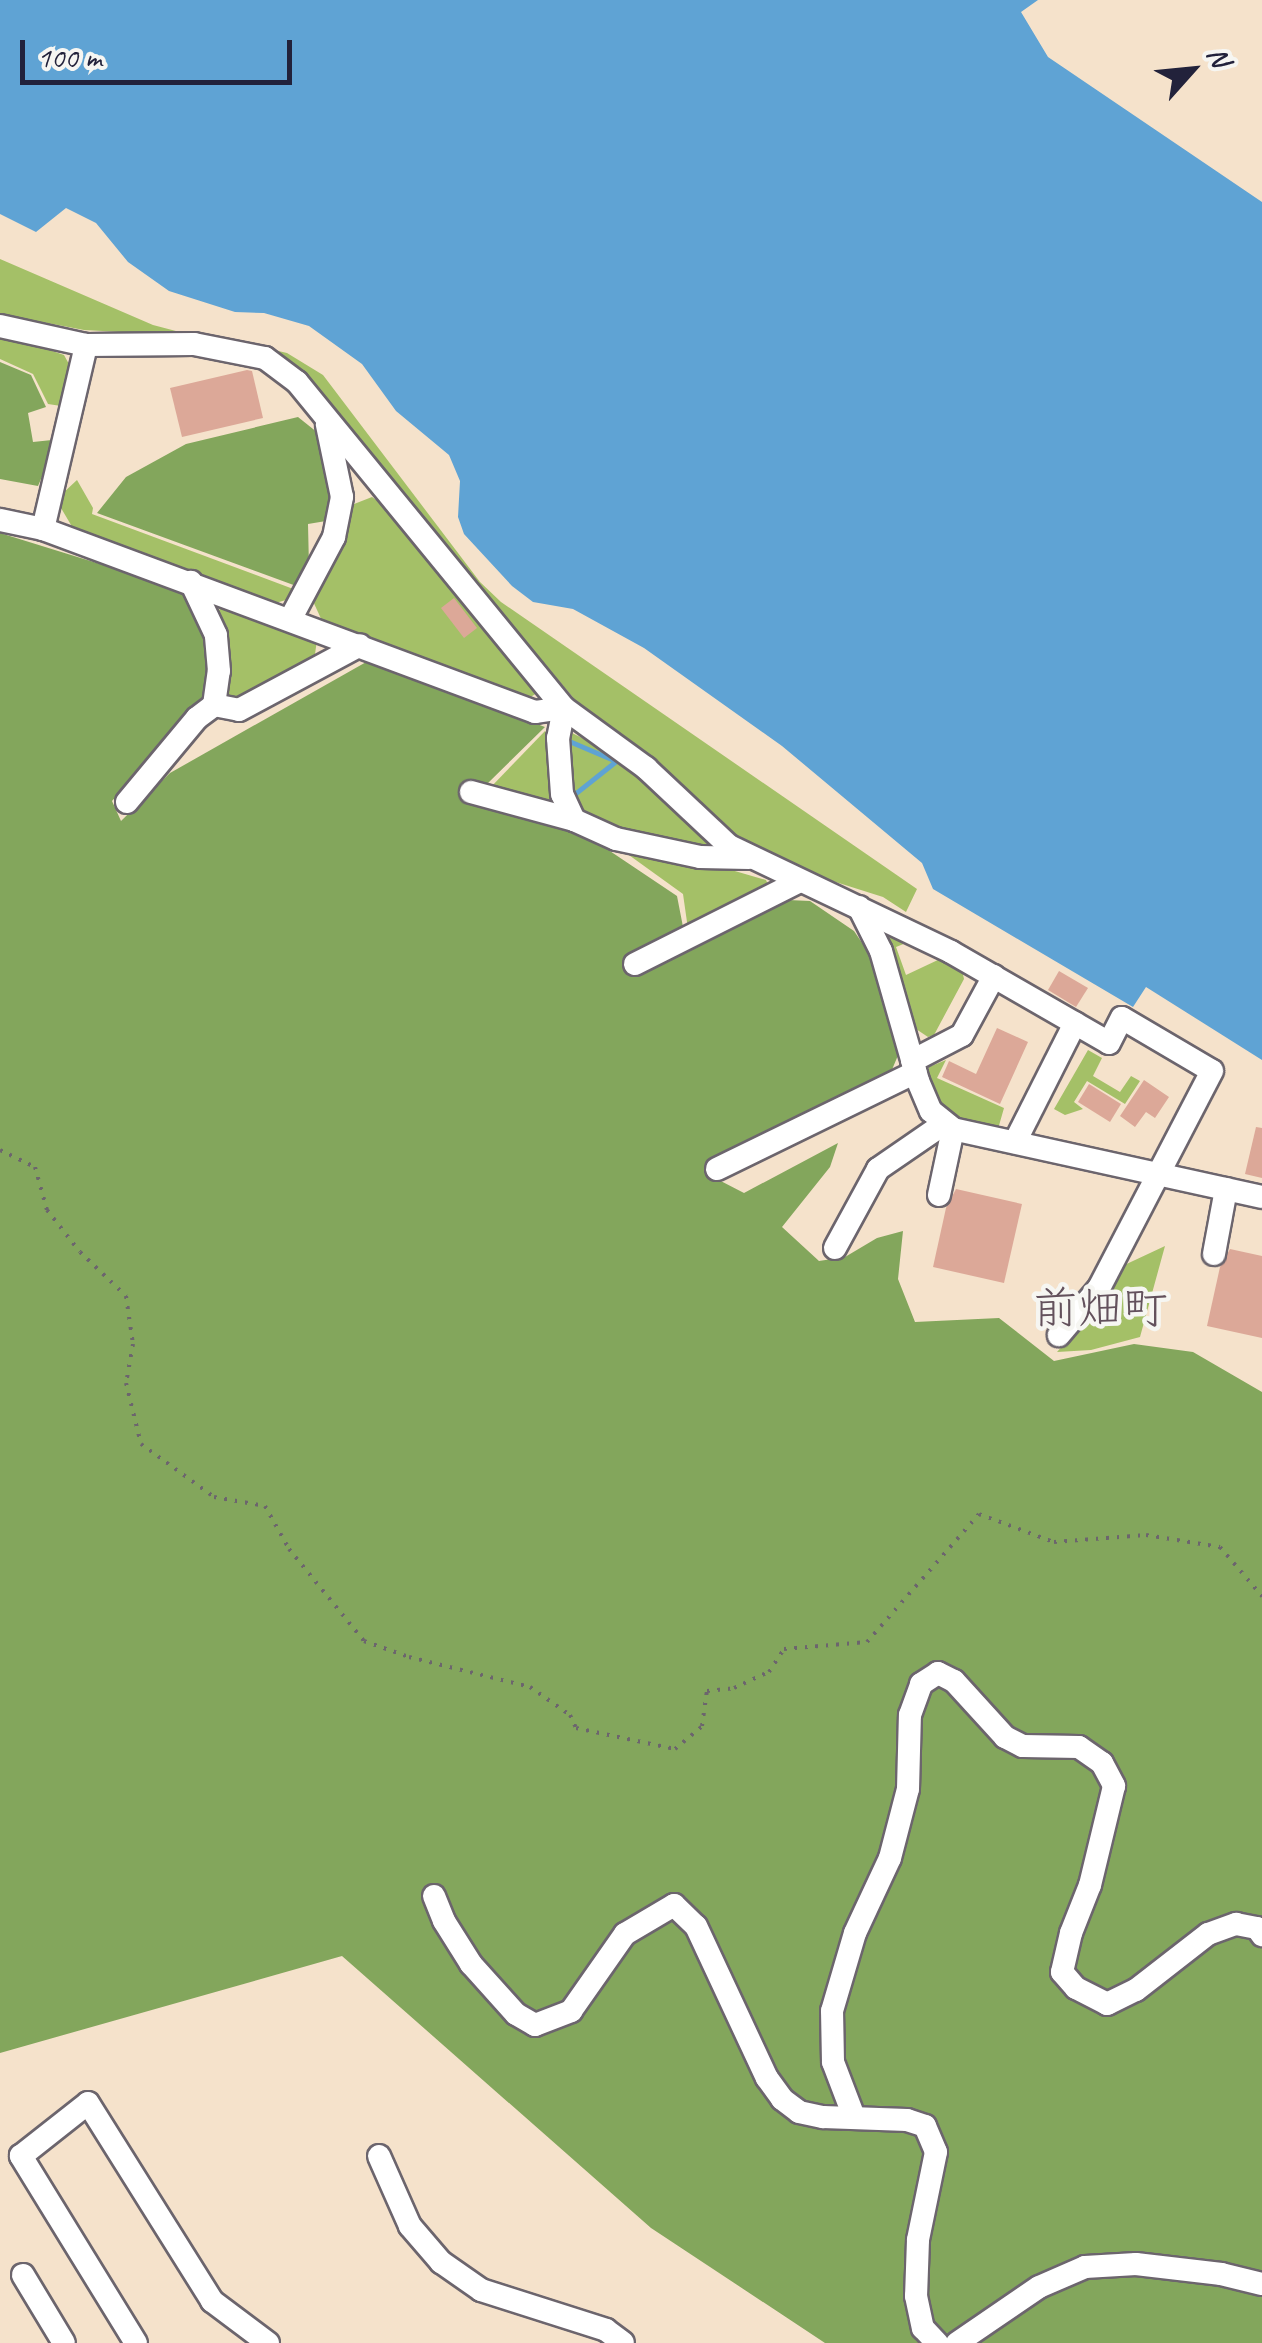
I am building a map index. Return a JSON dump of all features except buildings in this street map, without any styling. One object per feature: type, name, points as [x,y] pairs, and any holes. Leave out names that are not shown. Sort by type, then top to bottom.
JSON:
[{"type":"street","points":[[0,326],[86,345],[194,344],[265,358],[297,382],[564,708],[646,768],[730,846],[994,976],[1108,1042],[1122,1018],[1212,1071],[1098,1288],[1059,1335]]},
{"type":"street","points":[[43,529],[86,345]]},
{"type":"street","points":[[291,618],[334,537],[342,497],[326,418]]},
{"type":"street","points":[[342,497],[383,488]]},
{"type":"street","points":[[0,520],[43,529],[291,618],[535,712],[564,708]]},
{"type":"street","points":[[126,802],[197,718],[214,704],[219,671],[216,635],[190,582]]},
{"type":"street","points":[[214,704],[239,710],[360,645]]},
{"type":"street","points":[[564,708],[558,738],[562,794],[574,820]]},
{"type":"street","points":[[472,792],[574,820],[616,840],[700,857],[752,858]]},
{"type":"street","points":[[634,964],[798,882]]},
{"type":"street","points":[[859,907],[880,952],[931,1111],[949,1126],[1262,1197]]},
{"type":"street","points":[[717,1169],[914,1066],[962,1035],[994,976]]},
{"type":"street","points":[[1015,1142],[1075,1023]]},
{"type":"street","points":[[939,1195],[949,1126]]},
{"type":"street","points":[[835,1248],[878,1169],[949,1126]]},
{"type":"street","points":[[1214,1254],[1226,1189]]},
{"type":"street","points":[[854,2116],[833,2062],[832,2011],[855,1933],[890,1858],[904,1806],[910,1714],[921,1684],[938,1673],[954,1681],[1005,1736],[1023,1746],[1078,1746],[1102,1763],[1114,1786],[1090,1886],[1071,1933],[1062,1972],[1076,1988],[1107,2004],[1136,1990],[1208,1934],[1236,1924],[1257,1928],[1262,1934]]},
{"type":"street","points":[[434,1896],[444,1921],[471,1964],[516,2014],[535,2025],[571,2011],[625,1934],[674,1905],[696,1926],[767,2078],[782,2100],[800,2112],[907,2120],[925,2126],[937,2145],[916,2268],[924,2328],[936,2343]]},
{"type":"street","points":[[136,2343],[21,2156],[88,2104],[212,2301],[268,2343]]},
{"type":"street","points":[[380,2156],[410,2226],[440,2262],[481,2290],[606,2330],[623,2343]]},
{"type":"street","points":[[957,2343],[1039,2286],[1084,2267],[1136,2264],[1222,2274],[1262,2284]]},
{"type":"street","points":[[22,2275],[64,2343]]},
{"type":"path","points":[[0,1150],[36,1167],[47,1210],[80,1252],[126,1296],[133,1344],[126,1383],[142,1444],[214,1497],[265,1506],[288,1549],[364,1640],[410,1657],[530,1687],[570,1714],[576,1728],[675,1749],[702,1726],[707,1691],[734,1688],[768,1672],[784,1649],[868,1642],[979,1514],[1054,1542],[1146,1535],[1220,1546],[1262,1596]]},
{"type":"green space","points":[[0,259],[153,325],[195,336],[84,330],[0,314]]},
{"type":"green space","points":[[0,333],[64,355],[70,366],[61,406],[48,404],[33,374],[0,359]]},
{"type":"green space","points":[[257,346],[287,353],[323,375],[480,582],[501,602],[917,889],[906,912],[883,897],[823,878],[746,843],[581,707],[318,394]]},
{"type":"green space","points":[[0,362],[31,375],[46,407],[28,413],[33,442],[52,440],[52,453],[38,486],[0,479]]},
{"type":"green space","points":[[298,417],[318,433],[332,490],[326,521],[308,524],[309,567],[299,587],[97,513],[126,477],[186,444]]},
{"type":"green space","points":[[77,480],[93,508],[92,514],[296,590],[293,598],[272,604],[74,530],[61,508],[62,494]]},
{"type":"green space","points":[[372,497],[382,504],[537,693],[529,698],[323,623],[312,599],[349,506]]},
{"type":"green space","points":[[0,533],[184,590],[213,644],[208,694],[112,801],[121,821],[170,773],[368,661],[545,727],[487,784],[472,779],[467,801],[586,835],[677,896],[684,932],[626,960],[637,976],[788,900],[810,901],[854,931],[871,956],[899,1053],[891,1072],[713,1177],[744,1193],[838,1143],[830,1167],[782,1227],[819,1261],[845,1257],[877,1238],[903,1231],[898,1279],[915,1322],[999,1318],[1054,1361],[1134,1344],[1193,1352],[1262,1392],[1262,2343],[825,2343],[651,2228],[342,1956],[0,2053]]},
{"type":"green space","points":[[226,605],[317,640],[314,661],[239,703],[225,699],[216,612]]},
{"type":"green space","points":[[545,731],[552,740],[561,808],[489,789]]},
{"type":"green space","points":[[572,733],[619,756],[713,840],[713,848],[605,831],[573,810],[563,741]]},
{"type":"green space","points":[[615,845],[728,869],[766,880],[769,887],[688,929],[683,894]]},
{"type":"green space","points":[[887,929],[911,941],[896,947],[906,975],[940,959],[954,961],[962,970],[964,979],[934,1035],[928,1037],[916,1029]]},
{"type":"green space","points":[[1088,1050],[1102,1058],[1093,1076],[1120,1092],[1131,1076],[1140,1081],[1125,1104],[1087,1081],[1074,1102],[1083,1109],[1065,1115],[1054,1109]]},
{"type":"green space","points":[[946,1060],[937,1078],[1004,1108],[998,1129],[965,1123],[941,1106],[926,1076],[929,1067]]},
{"type":"green space","points":[[1165,1246],[1140,1337],[1091,1350],[1057,1352],[1104,1299],[1118,1268]]},
{"type":"water","points":[[0,0],[1038,0],[1021,12],[1048,57],[1262,202],[1262,1060],[1146,987],[1133,1007],[933,889],[922,863],[782,746],[644,648],[573,609],[533,602],[512,586],[464,534],[458,517],[460,481],[449,455],[396,411],[362,364],[309,326],[264,313],[235,312],[169,291],[128,262],[96,223],[66,208],[36,232],[0,214]]},
{"type":"waterway","points":[[569,741],[616,761],[572,796]]},
{"type":"district","name":"前畑町","points":[[1100,1309]]}]
